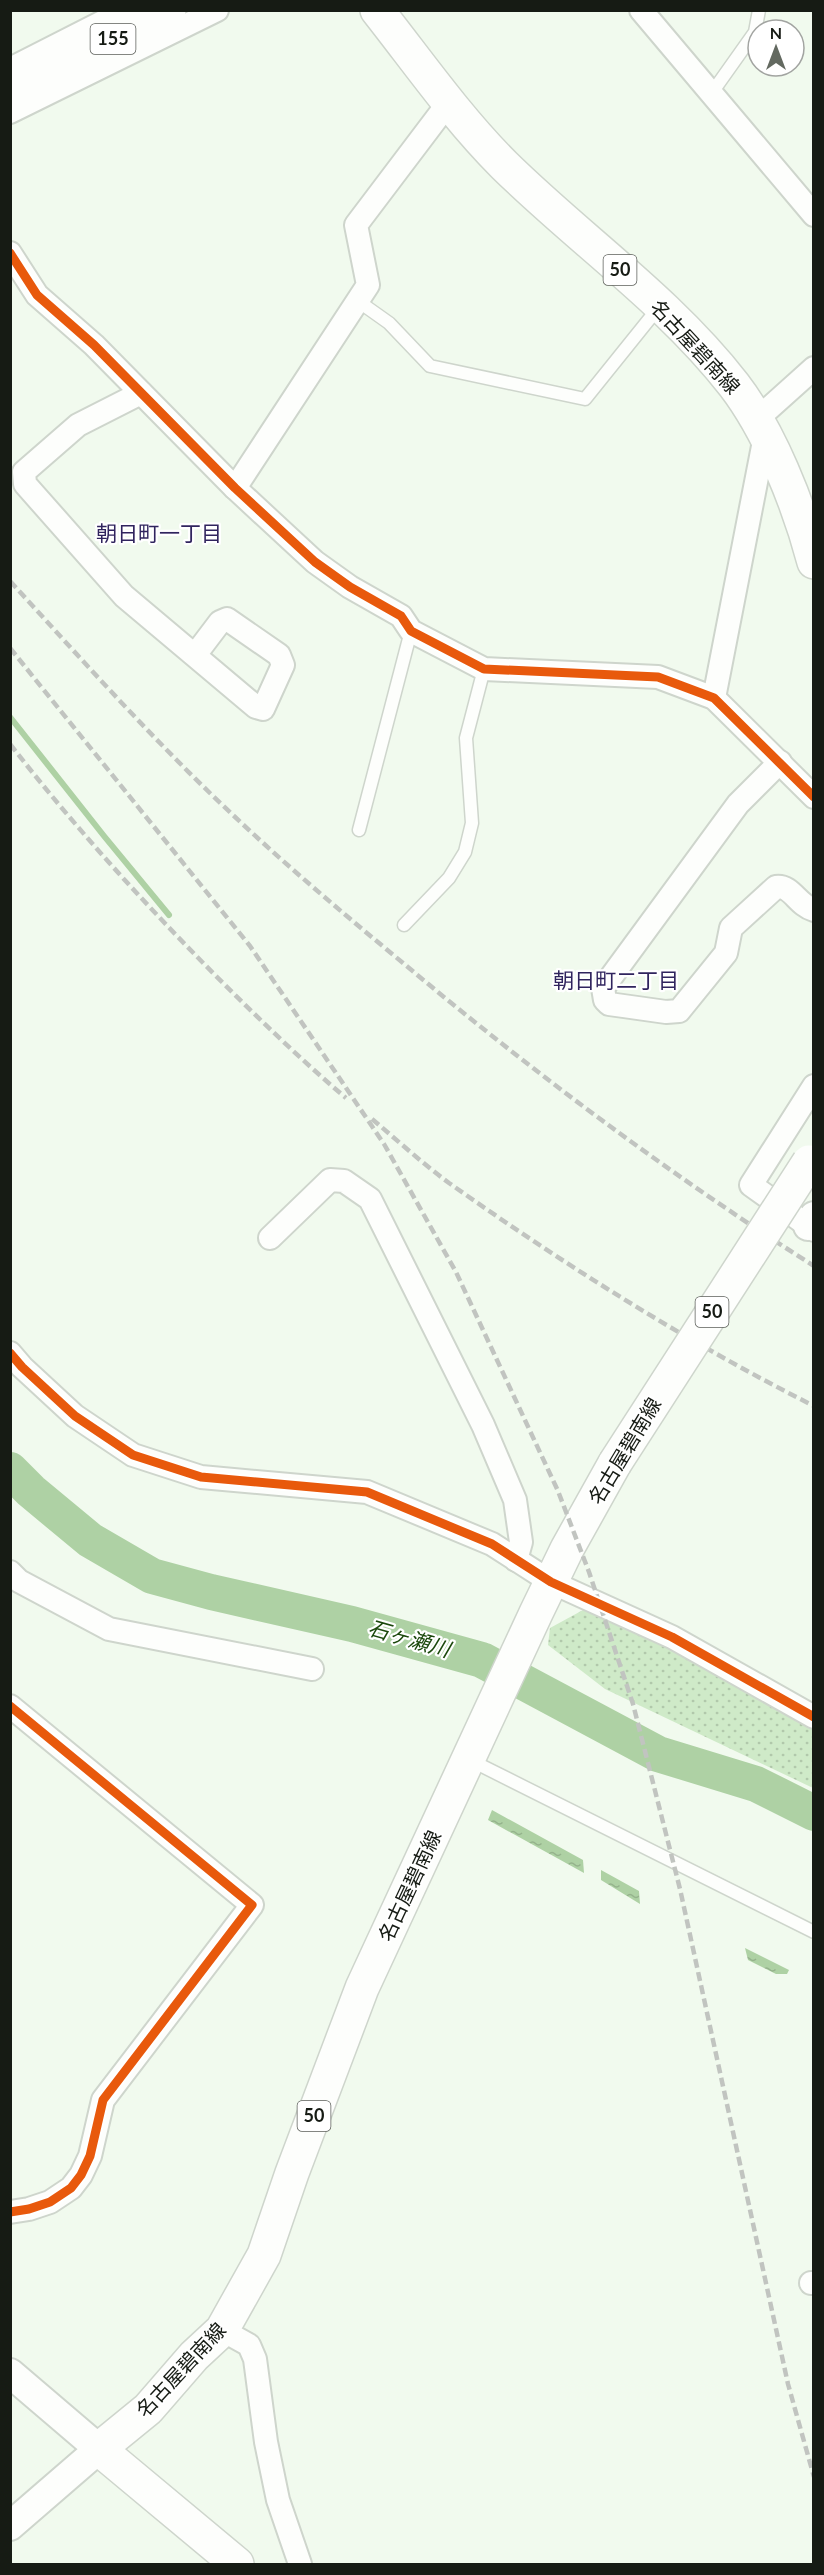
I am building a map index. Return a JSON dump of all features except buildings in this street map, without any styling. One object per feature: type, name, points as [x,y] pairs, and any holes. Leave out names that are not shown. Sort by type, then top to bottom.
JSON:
[{"type":"main road","name":"155","points":[[10,90],[169,10]]},
{"type":"main road","name":"名古屋碧南線","points":[[377,10],[449,102],[503,163],[682,327],[734,385],[761,428],[779,463],[813,562]]},
{"type":"main road","name":"名古屋碧南線","points":[[99,2449],[148,2409],[194,2356],[222,2330],[264,2255],[292,2173],[362,1988],[551,1582],[615,1463],[811,1160]]},
{"type":"main road","points":[[99,2449],[237,2565]]},
{"type":"street","points":[[10,69],[126,10]]},
{"type":"street","points":[[10,112],[217,10]]},
{"type":"street","points":[[641,10],[813,215]]},
{"type":"street","points":[[235,488],[368,285],[356,225],[449,102]]},
{"type":"street","points":[[10,253],[37,295],[94,345],[235,488],[315,562],[350,587],[401,616],[411,631],[484,669],[658,677],[714,698],[813,797]]},
{"type":"street","points":[[714,698],[761,428],[813,368]]},
{"type":"street","points":[[141,393],[78,426],[24,472],[23,477],[25,484],[124,596],[195,656]]},
{"type":"street","points":[[780,762],[738,804],[603,988],[605,1000],[609,1005],[666,1012],[679,1011],[726,954],[731,927],[776,887],[783,886],[804,907],[813,910]]},
{"type":"street","points":[[812,1224],[751,1185],[813,1086]]},
{"type":"street","points":[[270,1238],[330,1180],[344,1181],[370,1199],[483,1425],[515,1500],[521,1542],[516,1560]]},
{"type":"street","points":[[10,1353],[75,1416],[134,1455],[201,1477],[367,1492],[492,1544],[551,1582],[672,1637],[813,1717]]},
{"type":"street","points":[[10,1572],[19,1581],[109,1629],[312,1669]]},
{"type":"street","points":[[10,1706],[252,1905],[103,2100],[90,2156],[81,2175],[71,2188],[50,2202],[10,2212]]},
{"type":"street","points":[[222,2330],[249,2345],[255,2359],[266,2442],[278,2500],[300,2565]]},
{"type":"street","points":[[10,2373],[99,2449],[10,2526]]},
{"type":"lane","points":[[711,94],[755,32],[759,10]]},
{"type":"lane","points":[[358,302],[389,322],[430,366],[585,399],[659,306]]},
{"type":"lane","points":[[359,830],[411,631]]},
{"type":"lane","points":[[404,925],[449,878],[465,852],[472,823],[466,738],[484,669]]},
{"type":"lane","points":[[471,1751],[813,1932]]},
{"type":"shaded area","points":[[583,1610],[709,1667],[813,1728],[813,1788],[605,1689],[548,1645],[550,1628]]},
{"type":"water","points":[[492,1810],[583,1860],[584,1873],[488,1820]]},
{"type":"water","points":[[601,1870],[639,1891],[640,1904],[601,1880]]},
{"type":"water","points":[[745,1948],[789,1970],[787,1974],[776,1974],[748,1960]]},
{"type":"waterway","points":[[10,717],[169,915]]},
{"type":"waterway","name":"石ヶ瀬川","points":[[10,1470],[31,1491],[90,1540],[152,1576],[352,1624],[482,1660],[658,1754],[756,1784],[814,1813]]},
{"type":"railway","points":[[10,581],[176,759],[254,835],[338,909],[552,1083],[655,1159],[814,1266]]},
{"type":"railway","points":[[10,648],[250,946],[384,1144],[456,1272],[558,1491],[589,1572],[633,1704],[680,1889],[788,2384],[814,2477]]},
{"type":"railway","points":[[10,744],[83,833],[160,918],[262,1021],[346,1098]]},
{"type":"railway","points":[[372,1119],[449,1183],[582,1273],[720,1356],[814,1406]]},
{"type":"cycle path","points":[[10,253],[37,295],[94,345],[235,488],[315,562],[350,587],[401,616],[411,631],[484,669],[658,677],[714,698],[814,797]]},
{"type":"cycle path","points":[[10,1353],[75,1416],[133,1455],[201,1477],[367,1492],[492,1544],[551,1582],[672,1637],[814,1717]]},
{"type":"cycle path","points":[[10,1706],[252,1905],[103,2100],[90,2156],[81,2175],[71,2188],[50,2202],[10,2212]]},
{"type":"district","name":"朝日町一丁目","points":[[159,534]]},
{"type":"district","name":"朝日町二丁目","points":[[616,981]]}]
